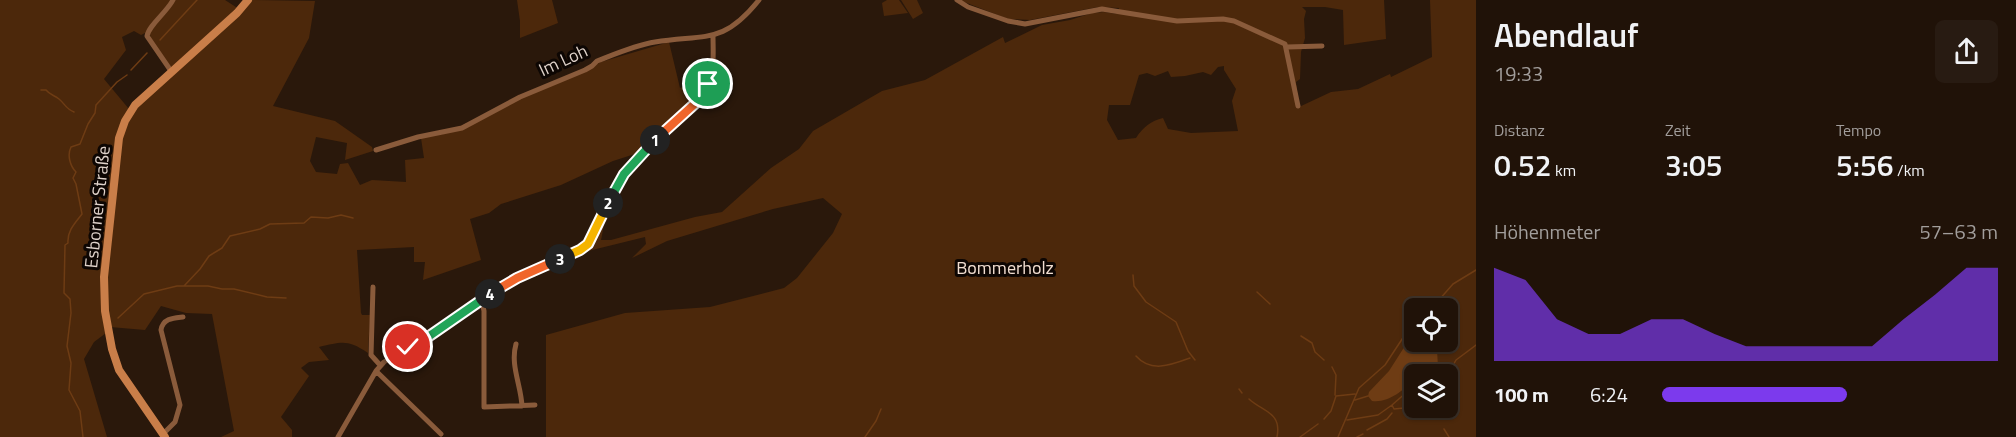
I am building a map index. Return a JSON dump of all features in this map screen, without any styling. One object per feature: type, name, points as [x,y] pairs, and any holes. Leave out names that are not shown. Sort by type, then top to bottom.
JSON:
[{"type":"main road","name":"Esborner Straße","points":[[164,436],[119,370],[108,326],[104,277],[118,138],[124,121],[135,105],[237,13],[248,0]]},
{"type":"street","points":[[171,71],[147,36],[148,31],[173,0]]},
{"type":"street","name":"Im Loh","points":[[376,150],[418,137],[462,128],[520,97],[585,69],[600,60],[652,42],[713,36],[727,31],[740,21],[759,0]]},
{"type":"street","points":[[957,0],[968,7],[1008,21],[1025,24],[1102,9],[1177,21],[1223,19],[1234,21],[1285,44],[1298,106]]},
{"type":"street","points":[[338,437],[381,365],[403,350],[421,342],[496,289],[580,250],[588,244],[599,225],[613,191],[624,174],[643,151],[699,100],[712,73],[713,36]]},
{"type":"street","points":[[1287,47],[1322,46]]},
{"type":"street","points":[[373,287],[371,355],[381,365]]},
{"type":"street","points":[[482,300],[484,311],[483,405],[487,408],[535,405]]},
{"type":"street","points":[[164,436],[175,422],[180,405],[161,330],[167,320],[183,317]]},
{"type":"street","points":[[516,344],[513,359],[522,406]]},
{"type":"street","points":[[376,371],[441,435]]},
{"type":"green space","points":[[0,0],[225,0],[239,9],[171,69],[153,47],[149,31],[141,35],[134,31],[122,37],[126,50],[104,79],[129,109],[118,132],[109,208],[106,333],[94,342],[84,359],[107,437],[0,437]]},
{"type":"green space","points":[[251,0],[315,1],[309,38],[273,106],[335,121],[372,147],[373,151],[345,160],[347,143],[316,137],[310,161],[316,172],[337,174],[340,164],[348,163],[360,185],[372,180],[406,182],[405,160],[424,158],[421,138],[443,134],[601,62],[669,42],[680,88],[709,76],[698,97],[638,153],[613,161],[561,185],[501,204],[489,213],[470,219],[481,260],[423,280],[425,262],[414,262],[414,247],[357,250],[361,313],[370,315],[368,353],[355,345],[344,343],[319,347],[329,360],[309,362],[301,368],[309,376],[281,417],[292,430],[292,437],[221,437],[234,431],[212,314],[186,313],[161,306],[145,330],[110,327],[106,283],[121,141],[132,113],[142,100]]},
{"type":"green space","points":[[517,0],[552,0],[558,23],[520,38]]},
{"type":"green space","points":[[887,0],[899,0],[908,13],[884,16],[882,3]]},
{"type":"green space","points":[[901,0],[917,0],[923,13],[913,19]]},
{"type":"green space","name":"Bommerholz","points":[[959,0],[1384,0],[1386,39],[1344,45],[1343,10],[1302,7],[1306,11],[1300,79],[1296,82],[1299,107],[1331,92],[1358,89],[1390,74],[1391,77],[1432,57],[1430,0],[1476,0],[1476,437],[546,437],[546,335],[625,313],[710,307],[784,288],[797,278],[833,233],[842,214],[823,198],[773,209],[667,241],[632,258],[646,244],[645,237],[584,252],[614,197],[605,220],[601,240],[611,240],[722,212],[771,168],[799,149],[813,131],[882,91],[925,80],[1003,37],[1005,43],[1042,25],[1092,13],[1117,14],[1119,8],[1098,7],[1030,20],[1008,19]],"holes":[[[1224,66],[1224,70],[1236,89],[1232,101],[1238,131],[1191,133],[1168,129],[1163,118],[1148,125],[1136,138],[1118,140],[1107,120],[1109,105],[1130,105],[1139,75],[1147,73],[1155,76],[1168,71],[1171,77],[1203,72],[1211,75],[1218,67]]]},
{"type":"shaded area","points":[[1404,347],[1404,352],[1437,352],[1438,364],[1404,364],[1404,389],[1390,398],[1372,401],[1368,396],[1369,392],[1389,371]]},
{"type":"waterway","points":[[160,40],[197,0]]},
{"type":"waterway","points":[[131,70],[147,53]]},
{"type":"waterway","points":[[83,437],[80,411],[69,390],[71,363],[67,346],[71,313],[70,299],[64,293],[65,245],[68,243],[72,227],[82,214],[73,178],[76,172],[71,164],[69,153],[71,147],[80,144],[95,113],[96,105],[117,82],[127,75]]},
{"type":"waterway","points":[[41,90],[46,90],[74,112]]},
{"type":"waterway","points":[[184,286],[209,256],[222,248],[230,236],[260,229],[270,224],[304,223],[311,217],[328,218],[341,215],[353,218]]},
{"type":"waterway","points":[[1441,298],[1453,284],[1476,270]]},
{"type":"waterway","points":[[1133,275],[1134,286],[1146,302],[1176,322],[1188,351],[1195,360]]},
{"type":"waterway","points":[[118,318],[144,294],[177,286],[208,286],[234,289],[267,297],[286,298]]},
{"type":"waterway","points":[[1257,292],[1270,304]]},
{"type":"waterway","points":[[1301,336],[1312,343],[1315,352],[1324,360]]},
{"type":"waterway","points":[[1338,437],[1359,388],[1385,365],[1404,336]]},
{"type":"waterway","points":[[1454,364],[1476,345]]},
{"type":"waterway","points":[[1136,356],[1155,366],[1169,365],[1190,358]]},
{"type":"waterway","points":[[1332,367],[1336,375],[1335,395]]},
{"type":"waterway","points":[[1239,389],[1242,393]]},
{"type":"waterway","points":[[1324,419],[1331,411],[1336,396],[1355,394]]},
{"type":"waterway","points":[[1392,405],[1404,394]]},
{"type":"waterway","points":[[1355,400],[1368,396]]},
{"type":"waterway","points":[[1249,399],[1274,417],[1277,422],[1277,437]]},
{"type":"waterway","points":[[1347,420],[1378,415],[1392,405],[1394,409],[1404,408]]},
{"type":"waterway","points":[[865,437],[881,409]]},
{"type":"waterway","points":[[1367,430],[1387,419],[1392,413]]},
{"type":"waterway","points":[[1300,437],[1318,424]]},
{"type":"waterway","points":[[1444,429],[1449,437]]},
{"type":"waterway","points":[[1357,437],[1363,434]]},
{"type":"route","points":[[408,347],[421,342],[496,289],[585,247],[599,225],[613,191],[624,174],[643,151],[699,100],[708,84]]}]
